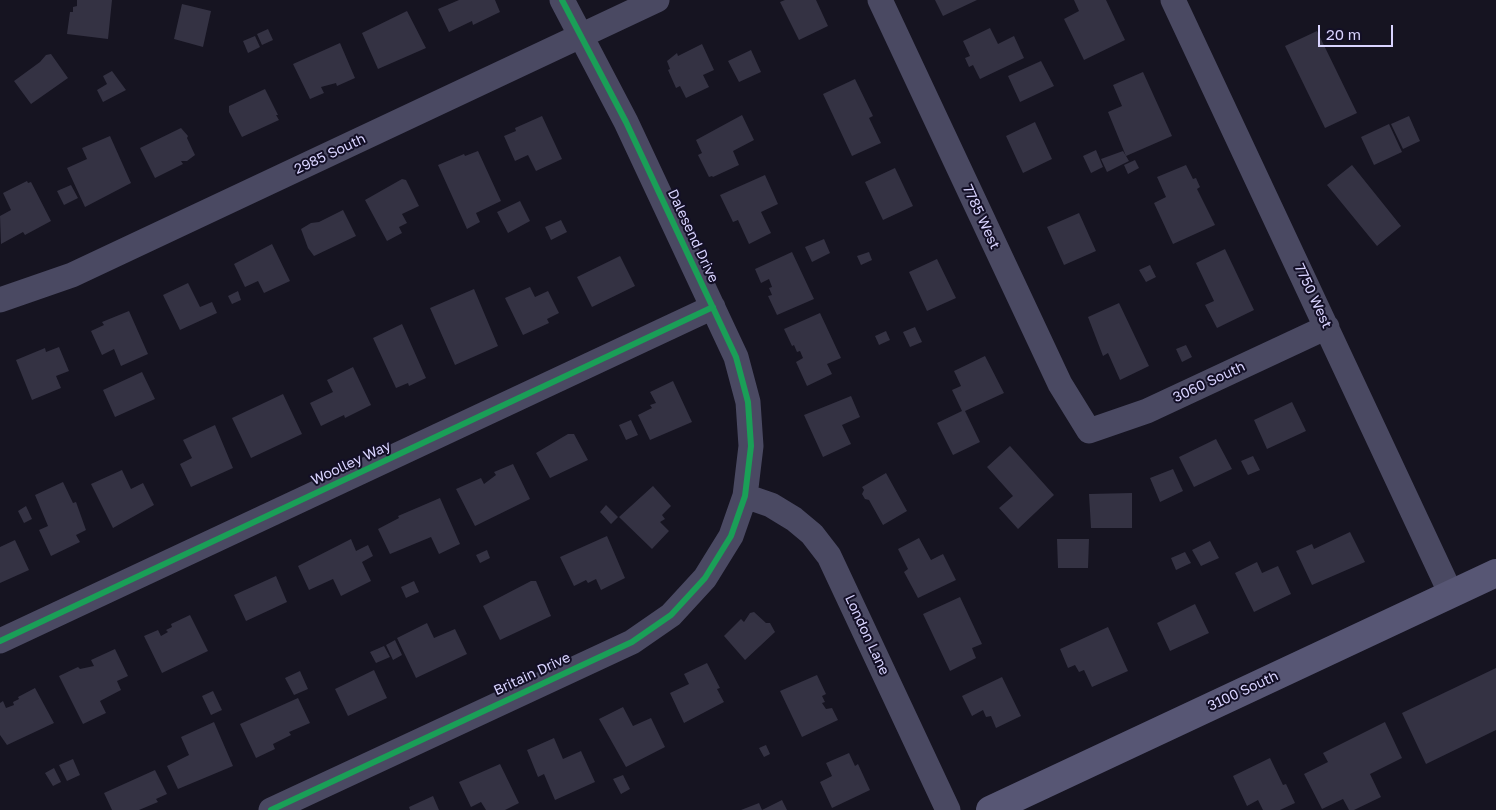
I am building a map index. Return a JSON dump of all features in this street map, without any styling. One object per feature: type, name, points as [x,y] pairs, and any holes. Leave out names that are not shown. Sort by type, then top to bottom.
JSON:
[{"type":"street","name":"Dalesend Drive","points":[[562,0],[579,36],[626,122],[736,357],[748,402],[751,446],[745,496]]},
{"type":"street","name":"2985 South","points":[[0,300],[72,275],[657,0]]},
{"type":"street","name":"7785 West","points":[[880,0],[1060,384],[1089,431]]},
{"type":"street","name":"7750 West","points":[[1173,0],[1451,594]]},
{"type":"street","name":"Woolley Way","points":[[0,641],[713,306]]},
{"type":"street","name":"3060 South","points":[[1089,431],[1147,411],[1327,327]]},
{"type":"street","name":"Britain Drive","points":[[271,810],[632,642],[671,615],[705,578],[731,536],[745,496]]},
{"type":"street","name":"London Lane","points":[[745,496],[771,505],[794,519],[812,534],[829,556],[948,810]]},
{"type":"street","name":"3100 South","points":[[990,810],[1496,573]]},
{"type":"building","points":[[77,0],[112,0],[108,39],[67,34],[70,12],[73,12],[73,7],[77,6]]},
{"type":"building","points":[[459,0],[495,0],[500,12],[473,25],[472,21],[449,32],[438,9]]},
{"type":"building","points":[[785,0],[816,0],[828,26],[799,40],[780,2]]},
{"type":"building","points":[[935,0],[977,0],[943,16]]},
{"type":"building","points":[[1074,0],[1106,0],[1125,40],[1084,60],[1064,19],[1079,11]]},
{"type":"building","points":[[182,4],[211,11],[203,47],[174,39]]},
{"type":"building","points":[[407,11],[426,48],[378,69],[362,33]]},
{"type":"building","points":[[990,28],[998,44],[1014,36],[1024,58],[980,79],[973,65],[969,67],[965,58],[970,56],[963,41]]},
{"type":"building","points":[[268,29],[273,40],[262,45],[257,34]]},
{"type":"building","points":[[1317,31],[1357,113],[1325,128],[1285,46]]},
{"type":"building","points":[[255,36],[260,47],[248,53],[243,41]]},
{"type":"building","points":[[340,43],[355,78],[337,86],[336,83],[321,87],[324,93],[310,99],[293,64]]},
{"type":"building","points":[[702,44],[714,70],[703,75],[709,87],[686,98],[680,86],[676,88],[668,70],[670,69],[667,61],[677,53],[678,56]]},
{"type":"building","points":[[751,50],[761,72],[739,82],[728,61]]},
{"type":"building","points":[[51,54],[68,78],[31,104],[14,81],[40,62],[46,55]]},
{"type":"building","points":[[1041,61],[1054,86],[1020,102],[1008,76]]},
{"type":"building","points":[[112,71],[126,90],[103,102],[97,90],[107,84],[103,76]]},
{"type":"building","points":[[1143,72],[1172,136],[1126,156],[1108,112],[1122,106],[1113,85]]},
{"type":"building","points":[[855,79],[873,116],[869,118],[881,143],[852,156],[823,94]]},
{"type":"building","points":[[265,89],[279,120],[242,137],[229,112],[229,106]]},
{"type":"building","points":[[742,115],[754,140],[733,151],[739,165],[709,177],[698,155],[702,153],[696,140]]},
{"type":"building","points":[[542,116],[562,159],[536,171],[528,155],[515,161],[504,136],[516,131],[515,128]]},
{"type":"building","points":[[1409,116],[1420,141],[1403,149],[1391,124]]},
{"type":"building","points":[[1035,122],[1052,159],[1023,173],[1006,136]]},
{"type":"building","points":[[1389,124],[1402,152],[1374,165],[1361,137]]},
{"type":"building","points":[[181,128],[188,136],[187,138],[195,155],[187,161],[181,161],[183,164],[155,178],[140,148]]},
{"type":"building","points":[[110,136],[131,183],[85,207],[67,168],[87,159],[82,148]]},
{"type":"building","points":[[1096,150],[1103,167],[1091,173],[1083,156]]},
{"type":"building","points":[[478,151],[501,201],[476,213],[480,222],[467,229],[438,165],[464,154],[465,156]]},
{"type":"building","points":[[1123,151],[1129,161],[1107,172],[1101,159]]},
{"type":"building","points":[[1135,160],[1139,168],[1128,174],[1124,165]]},
{"type":"building","points":[[1186,165],[1193,179],[1196,178],[1200,187],[1197,189],[1215,225],[1173,244],[1154,203],[1166,197],[1157,177]]},
{"type":"building","points":[[1352,165],[1401,226],[1377,246],[1327,185]]},
{"type":"building","points":[[895,168],[913,206],[883,220],[865,182]]},
{"type":"building","points":[[765,175],[778,204],[761,212],[771,233],[749,244],[738,220],[733,222],[720,195]]},
{"type":"building","points":[[402,179],[406,180],[419,206],[402,214],[407,223],[399,227],[402,233],[387,241],[365,200]]},
{"type":"building","points":[[27,181],[28,183],[31,182],[51,221],[25,235],[23,232],[1,244],[0,216],[11,210],[3,193]]},
{"type":"building","points":[[71,185],[78,198],[64,205],[57,191]]},
{"type":"building","points":[[520,201],[530,221],[508,233],[497,212]]},
{"type":"building","points":[[343,210],[356,236],[314,256],[308,248],[301,229]]},
{"type":"building","points":[[1079,213],[1096,251],[1064,265],[1047,227]]},
{"type":"building","points":[[561,220],[567,232],[551,240],[545,227]]},
{"type":"building","points":[[824,239],[830,253],[812,262],[805,247]]},
{"type":"building","points":[[272,244],[290,281],[264,293],[258,281],[245,287],[234,264]]},
{"type":"building","points":[[1225,249],[1254,310],[1217,328],[1205,305],[1214,301],[1196,263]]},
{"type":"building","points":[[792,252],[814,299],[777,315],[768,296],[772,295],[769,288],[772,287],[769,279],[761,283],[755,269]]},
{"type":"building","points":[[869,252],[872,260],[861,265],[857,256]]},
{"type":"building","points":[[620,256],[635,286],[592,307],[577,277]]},
{"type":"building","points":[[937,259],[956,298],[927,311],[909,272]]},
{"type":"building","points":[[1150,265],[1156,277],[1146,282],[1139,270]]},
{"type":"building","points":[[188,283],[200,307],[212,302],[217,313],[180,330],[163,295]]},
{"type":"building","points":[[530,287],[535,297],[548,291],[559,313],[547,319],[549,323],[523,335],[505,298]]},
{"type":"building","points":[[474,289],[498,346],[455,365],[430,308]]},
{"type":"building","points":[[238,291],[241,300],[232,304],[228,296]]},
{"type":"building","points":[[1119,303],[1149,366],[1120,380],[1108,353],[1103,356],[1088,317]]},
{"type":"building","points":[[129,311],[148,354],[121,366],[114,349],[102,355],[91,331],[104,325],[102,322]]},
{"type":"building","points":[[820,313],[841,358],[827,364],[832,374],[807,386],[796,362],[803,358],[800,351],[797,352],[794,345],[792,346],[784,329]]},
{"type":"building","points":[[402,324],[426,378],[409,386],[408,383],[396,388],[373,338]]},
{"type":"building","points":[[915,327],[922,342],[910,347],[903,332]]},
{"type":"building","points":[[886,331],[890,340],[879,345],[875,336]]},
{"type":"building","points":[[1186,345],[1192,357],[1182,362],[1176,349]]},
{"type":"building","points":[[59,347],[69,371],[56,376],[61,388],[32,400],[16,360],[45,348],[46,352]]},
{"type":"building","points":[[985,356],[1004,393],[965,411],[980,442],[953,455],[937,423],[962,411],[952,390],[961,386],[954,371]]},
{"type":"building","points":[[353,367],[371,405],[345,418],[344,415],[321,426],[310,403],[333,392],[327,380]]},
{"type":"building","points":[[142,372],[155,399],[115,417],[103,390]]},
{"type":"building","points":[[673,381],[692,422],[650,440],[638,415],[652,408],[650,405],[656,403],[650,392]]},
{"type":"building","points":[[283,394],[302,434],[251,458],[232,418]]},
{"type":"building","points":[[851,396],[860,417],[842,425],[851,444],[823,457],[804,415]]},
{"type":"building","points":[[1292,402],[1306,431],[1267,449],[1254,420]]},
{"type":"building","points":[[631,420],[638,435],[626,440],[619,425]]},
{"type":"building","points":[[215,425],[233,468],[191,487],[180,464],[192,458],[183,440]]},
{"type":"building","points":[[568,434],[574,434],[588,460],[550,478],[536,453]]},
{"type":"building","points":[[1216,439],[1232,469],[1194,487],[1179,457]]},
{"type":"building","points":[[1010,446],[1054,495],[1018,529],[999,508],[1013,496],[987,467]]},
{"type":"building","points":[[1253,456],[1260,470],[1248,475],[1241,461]]},
{"type":"building","points":[[513,464],[530,499],[475,526],[456,489],[481,478],[484,484],[496,475],[494,472]]},
{"type":"building","points":[[1173,469],[1183,491],[1160,502],[1150,478]]},
{"type":"building","points":[[122,470],[131,489],[143,483],[154,505],[113,528],[91,484]]},
{"type":"building","points":[[886,473],[907,511],[883,525],[869,500],[865,499],[862,494],[864,490],[862,487]]},
{"type":"building","points":[[63,482],[73,503],[76,502],[86,530],[76,535],[80,542],[51,556],[39,530],[48,526],[35,495]]},
{"type":"building","points":[[653,486],[671,506],[662,515],[665,519],[660,522],[669,531],[652,549],[619,517]]},
{"type":"building","points":[[1132,493],[1132,528],[1091,528],[1089,494]]},
{"type":"building","points":[[440,498],[460,544],[439,554],[431,537],[390,554],[378,529],[399,518],[398,516]]},
{"type":"building","points":[[606,505],[618,517],[611,524],[600,512]]},
{"type":"building","points":[[26,506],[32,519],[24,523],[18,511]]},
{"type":"building","points":[[1350,532],[1365,562],[1312,585],[1296,551],[1312,544],[1314,549]]},
{"type":"building","points":[[607,536],[625,578],[601,590],[596,579],[588,583],[586,580],[574,586],[560,557]]},
{"type":"building","points":[[919,538],[931,560],[943,554],[956,580],[918,598],[904,572],[908,569],[898,549]]},
{"type":"building","points":[[351,539],[356,551],[368,545],[373,556],[362,562],[371,581],[341,596],[333,579],[309,590],[298,566]]},
{"type":"building","points":[[1057,539],[1089,539],[1088,568],[1058,568]]},
{"type":"building","points":[[15,540],[29,570],[0,583],[0,547]]},
{"type":"building","points":[[1210,541],[1219,558],[1201,566],[1192,550]]},
{"type":"building","points":[[487,550],[490,558],[480,563],[476,555]]},
{"type":"building","points":[[1185,552],[1191,563],[1176,570],[1171,558]]},
{"type":"building","points":[[1257,562],[1262,573],[1278,566],[1291,594],[1254,612],[1235,573]]},
{"type":"building","points":[[276,576],[287,602],[246,621],[234,595]]},
{"type":"building","points":[[414,581],[419,592],[406,598],[401,587]]},
{"type":"building","points":[[531,581],[536,581],[551,616],[500,640],[483,606]]},
{"type":"building","points":[[960,597],[982,644],[972,648],[976,658],[950,671],[923,614]]},
{"type":"building","points":[[1195,604],[1209,633],[1170,651],[1157,623]]},
{"type":"building","points":[[754,612],[766,623],[770,623],[775,632],[745,660],[724,636],[741,619],[744,622],[750,613]]},
{"type":"building","points":[[190,615],[208,651],[162,673],[144,636],[158,630],[161,636],[168,632],[166,630],[172,627],[171,624]]},
{"type":"building","points":[[427,623],[434,638],[455,629],[467,654],[416,678],[397,638]]},
{"type":"building","points":[[1108,627],[1128,671],[1092,687],[1084,670],[1079,672],[1075,665],[1068,668],[1060,649]]},
{"type":"building","points":[[395,640],[402,655],[393,660],[386,645]]},
{"type":"building","points":[[384,646],[390,657],[376,663],[370,652]]},
{"type":"building","points":[[115,649],[128,676],[117,681],[121,690],[100,701],[106,713],[83,724],[59,676],[78,667],[80,669],[94,666],[91,660]]},
{"type":"building","points":[[707,663],[720,688],[717,689],[724,702],[684,723],[670,693],[689,684],[684,674]]},
{"type":"building","points":[[1496,668],[1496,730],[1426,764],[1402,713]]},
{"type":"building","points":[[374,670],[387,698],[348,716],[335,689]]},
{"type":"building","points":[[300,671],[308,689],[294,695],[285,678]]},
{"type":"building","points":[[817,675],[826,694],[822,696],[825,702],[822,703],[826,709],[832,708],[838,720],[802,737],[780,691]]},
{"type":"building","points":[[1002,677],[1021,716],[996,728],[991,716],[986,717],[983,710],[972,716],[962,696]]},
{"type":"building","points":[[35,688],[54,723],[7,745],[0,735],[0,703],[3,701],[6,708],[14,705],[13,702],[19,699],[18,697]]},
{"type":"building","points":[[213,691],[222,710],[211,715],[202,696]]},
{"type":"building","points":[[298,698],[310,723],[289,732],[291,735],[273,744],[275,749],[256,758],[240,724]]},
{"type":"building","points":[[623,707],[633,726],[651,718],[665,747],[626,767],[599,719]]},
{"type":"building","points":[[214,722],[233,766],[178,789],[167,766],[189,755],[181,737]]},
{"type":"building","points":[[1385,722],[1402,758],[1370,774],[1381,797],[1354,810],[1349,810],[1343,799],[1322,809],[1304,774],[1328,762],[1323,753]]},
{"type":"building","points":[[554,738],[563,759],[581,751],[595,782],[555,800],[544,774],[538,777],[527,750]]},
{"type":"building","points":[[766,745],[770,754],[764,757],[759,748]]},
{"type":"building","points":[[849,753],[855,766],[858,764],[870,790],[832,808],[820,782],[832,776],[826,763]]},
{"type":"building","points":[[1270,758],[1283,785],[1286,784],[1295,803],[1280,810],[1263,810],[1258,800],[1247,806],[1233,776]]},
{"type":"building","points":[[73,759],[80,775],[67,781],[59,765]]},
{"type":"building","points":[[500,764],[519,803],[505,810],[486,810],[481,802],[471,807],[459,782]]},
{"type":"building","points":[[54,768],[61,782],[53,786],[45,773]]},
{"type":"building","points":[[155,770],[167,794],[156,799],[158,802],[139,810],[112,810],[104,793]]},
{"type":"building","points":[[623,775],[630,789],[621,794],[613,779]]},
{"type":"building","points":[[433,796],[439,810],[410,810],[409,807]]},
{"type":"building","points":[[782,800],[787,810],[762,810]]},
{"type":"building","points":[[759,803],[762,810],[741,810]]},
{"type":"cycle path","points":[[271,810],[632,642],[671,615],[705,578],[731,536],[745,496],[751,446],[748,402],[736,357],[626,122],[562,0]]},
{"type":"cycle path","points":[[0,641],[713,307]]}]
